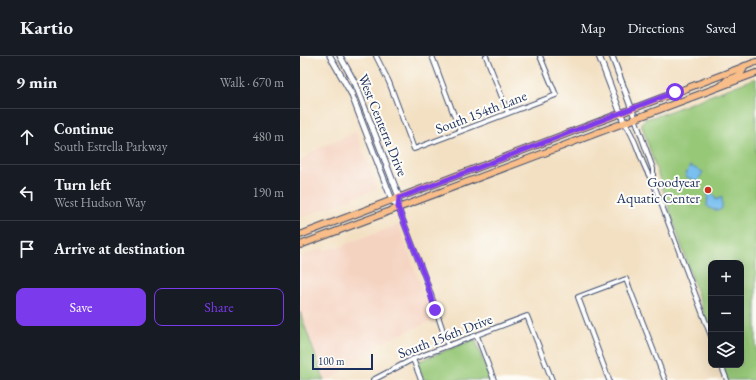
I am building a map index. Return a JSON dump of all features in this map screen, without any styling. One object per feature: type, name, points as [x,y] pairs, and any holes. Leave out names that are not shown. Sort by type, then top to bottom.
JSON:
[{"type":"main road","points":[[300,235],[631,108],[756,62]]},
{"type":"main road","points":[[721,87],[726,80],[740,75],[745,66]]},
{"type":"main road","points":[[300,245],[756,73]]},
{"type":"street","name":"West Centerra Drive","points":[[330,56],[342,74],[358,111],[392,200],[398,207]]},
{"type":"street","name":"West Centerra Drive","points":[[340,56],[360,96],[399,198],[398,207]]},
{"type":"street","name":"South 154th Lane","points":[[376,56],[389,82],[414,149],[556,95],[540,56]]},
{"type":"street","points":[[432,56],[460,131]]},
{"type":"street","points":[[486,56],[508,113]]},
{"type":"street","points":[[599,56],[620,113],[630,130],[648,176],[653,182],[709,332]]},
{"type":"street","points":[[612,56],[653,169],[653,182]]},
{"type":"street","points":[[342,74],[348,71]]},
{"type":"street","points":[[398,207],[426,280],[448,346]]},
{"type":"street","points":[[609,380],[578,297],[626,279],[665,380]]},
{"type":"street","name":"South 156th Drive","points":[[373,380],[413,359],[527,316],[552,380]]},
{"type":"street","points":[[477,336],[494,380]]},
{"type":"street","points":[[413,359],[421,380]]},
{"type":"street","points":[[723,368],[727,380]]},
{"type":"shaded area","points":[[356,132],[377,189],[300,218],[300,162],[315,150]]},
{"type":"shaded area","points":[[398,225],[434,320],[382,342],[330,380],[324,380],[300,312],[300,257],[323,248],[324,251],[336,246],[338,249],[348,243]]},
{"type":"green space","points":[[756,78],[756,380],[726,380],[722,368],[744,368],[744,260],[708,260],[708,326],[641,123],[645,119],[660,115]]},
{"type":"green space","points":[[300,312],[324,380],[300,380]]},
{"type":"green space","points":[[475,339],[490,380],[424,380],[417,362]]},
{"type":"water","points":[[690,166],[703,172],[697,182],[685,176]]},
{"type":"water","points":[[708,193],[714,195],[716,200],[722,197],[722,209],[714,210],[707,206]]},
{"type":"place","name":"Goodyear Aquatic Center","points":[[708,190]]},
{"type":"route","points":[[435,310],[426,280],[398,207],[399,198],[675,92]]}]
